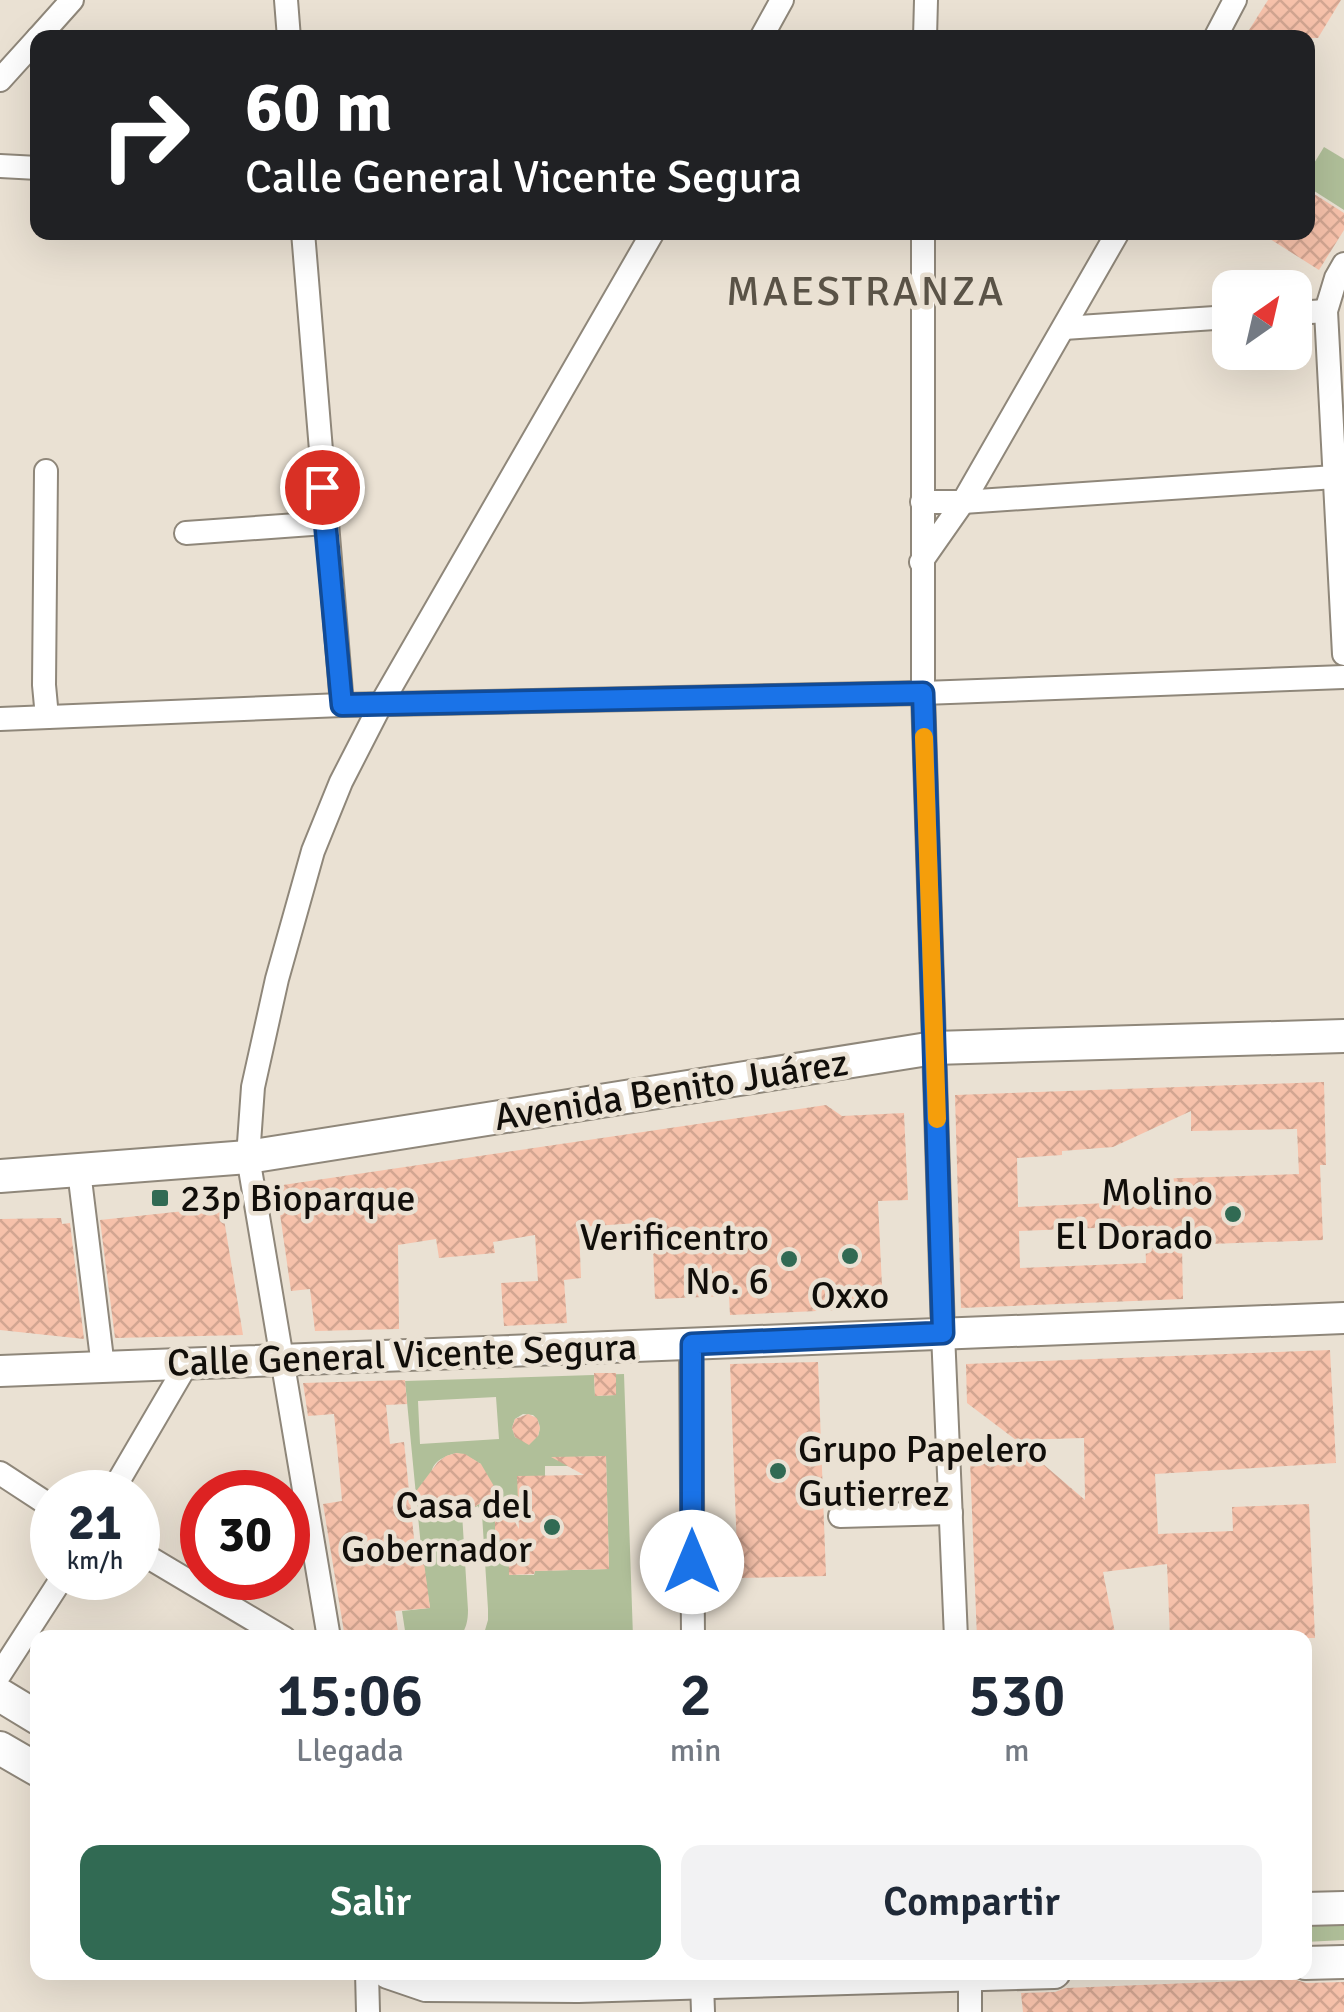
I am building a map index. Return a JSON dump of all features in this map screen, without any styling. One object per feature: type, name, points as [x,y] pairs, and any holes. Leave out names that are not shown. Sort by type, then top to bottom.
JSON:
[{"type":"main road","name":"Avenida Benito Juárez","points":[[0,1176],[248,1157],[934,1048],[1344,1036]]},
{"type":"main road","points":[[0,1695],[30,1713]]},
{"type":"main road","points":[[0,1748],[30,1765]]},
{"type":"main road","points":[[1312,1909],[1344,1908]]},
{"type":"main road","points":[[1312,1963],[1344,1962]]},
{"type":"main road","points":[[411,1980],[426,1985],[577,1999],[702,1997],[900,1980]]},
{"type":"street","points":[[45,30],[72,0]]},
{"type":"street","points":[[286,0],[288,30]]},
{"type":"street","points":[[765,30],[782,0]]},
{"type":"street","points":[[925,30],[926,0]]},
{"type":"street","points":[[1219,30],[1235,0]]},
{"type":"street","points":[[0,80],[30,47]]},
{"type":"street","points":[[0,166],[30,168]]},
{"type":"street","points":[[304,240],[342,705]]},
{"type":"street","points":[[328,1630],[248,1157],[253,1087],[277,979],[313,850],[341,782],[381,704],[648,240]]},
{"type":"street","points":[[923,240],[923,693],[956,1630]]},
{"type":"street","points":[[921,562],[963,502],[1114,240]]},
{"type":"street","points":[[1344,264],[1326,312],[1344,654]]},
{"type":"street","points":[[1312,312],[1326,312]]},
{"type":"street","points":[[1064,328],[1212,318]]},
{"type":"street","points":[[46,471],[46,717]]},
{"type":"street","points":[[922,502],[1334,477]]},
{"type":"street","points":[[186,532],[325,523]]},
{"type":"street","points":[[0,719],[342,705],[923,693],[1344,677]]},
{"type":"street","points":[[78,1171],[104,1367]]},
{"type":"street","name":"Calle General Vicente Segura","points":[[0,1370],[1344,1318]]},
{"type":"street","points":[[692,1344],[693,1630]]},
{"type":"street","points":[[125,1470],[188,1362]]},
{"type":"street","points":[[0,1473],[30,1493]]},
{"type":"street","points":[[840,1516],[951,1513]]},
{"type":"street","points":[[160,1564],[271,1630]]},
{"type":"street","points":[[0,1674],[48,1600]]},
{"type":"street","points":[[367,1980],[368,2012]]},
{"type":"street","points":[[970,1980],[970,2012]]},
{"type":"green space","points":[[1324,147],[1344,159],[1344,210],[1315,191],[1315,162]]},
{"type":"green space","points":[[624,1374],[633,1630],[485,1630],[488,1609],[482,1514],[478,1506],[462,1513],[468,1610],[464,1630],[405,1630],[402,1611],[430,1608],[405,1381]],"holes":[[[615,1376],[616,1395],[595,1396],[594,1378]],[[496,1397],[499,1439],[420,1444],[418,1401]],[[523,1414],[533,1415],[539,1424],[538,1436],[527,1442],[515,1437],[512,1428],[515,1419]],[[456,1453],[481,1464],[477,1505],[461,1512],[441,1507],[431,1474],[445,1457]],[[606,1456],[609,1569],[510,1575],[508,1540],[495,1540],[495,1515],[519,1514],[518,1476],[545,1476],[545,1466],[574,1466],[574,1457]]]},
{"type":"green space","points":[[1344,1920],[1344,1940],[1312,1942],[1312,1922]]},
{"type":"building","points":[[1268,0],[1341,0],[1318,38],[1315,30],[1249,30]]},
{"type":"building","points":[[1315,194],[1344,213],[1344,230],[1319,270],[1272,240],[1315,240]]},
{"type":"building","points":[[1324,1082],[1326,1165],[1320,1165],[1323,1240],[1182,1245],[1183,1299],[961,1308],[955,1095]],"holes":[[[1191,1111],[1191,1131],[1297,1129],[1299,1174],[1152,1179],[1153,1201],[1018,1207],[1017,1158],[1113,1147]],[[1145,1226],[1146,1263],[1020,1268],[1019,1231]]]},
{"type":"building","points":[[826,1105],[842,1116],[904,1113],[908,1200],[878,1201],[883,1308],[730,1315],[729,1296],[655,1299],[652,1222],[579,1227],[581,1278],[564,1280],[567,1323],[504,1326],[501,1283],[538,1281],[535,1235],[493,1242],[495,1253],[439,1258],[436,1239],[398,1245],[399,1329],[315,1331],[310,1289],[291,1291],[276,1186]]},
{"type":"building","points":[[222,1207],[243,1335],[115,1338],[100,1220]]},
{"type":"building","points":[[61,1218],[62,1224],[70,1223],[84,1339],[0,1330],[0,1219]]},
{"type":"building","points":[[1330,1350],[1336,1463],[1155,1474],[1158,1534],[1233,1531],[1232,1507],[1309,1504],[1315,1638],[1312,1630],[1170,1630],[1167,1564],[1103,1572],[1114,1630],[977,1630],[970,1461],[996,1463],[1015,1440],[1085,1500],[1084,1438],[1016,1440],[967,1403],[966,1364]]},
{"type":"building","name":"Grupo Papelero Gutierrez","points":[[818,1362],[826,1576],[738,1578],[730,1364]]},
{"type":"building","points":[[594,1373],[616,1373],[616,1395],[595,1396]]},
{"type":"building","points":[[405,1380],[407,1404],[386,1405],[390,1444],[404,1442],[415,1548],[422,1547],[430,1608],[395,1611],[398,1630],[344,1630],[323,1504],[342,1501],[334,1414],[308,1416],[303,1383]]},
{"type":"building","points":[[528,1414],[537,1418],[540,1428],[529,1445],[515,1437],[512,1428],[515,1419]]},
{"type":"building","name":"Casa del Gobernador","points":[[456,1453],[481,1464],[519,1529],[517,1476],[584,1475],[551,1457],[606,1456],[609,1569],[509,1575],[508,1540],[495,1540],[495,1495],[461,1512],[450,1511],[414,1494],[438,1462]]},
{"type":"building","points":[[1268,1980],[1344,1982],[1344,2012],[1023,2012],[1021,1993]]},
{"type":"slow traffic","points":[[924,737],[937,1119]]},
{"type":"place","name":"23p Bioparque","points":[[160,1198]]},
{"type":"place","name":"Molino El Dorado","points":[[1233,1214]]},
{"type":"place","name":"Oxxo","points":[[850,1256]]},
{"type":"place","name":"Verificentro No. 6","points":[[789,1259]]},
{"type":"place","name":"Grupo Papelero Gutierrez","points":[[778,1471]]},
{"type":"place","name":"Casa del Gobernador","points":[[552,1527]]},
{"type":"district","name":"MAESTRANZA","points":[[866,291]]},
{"type":"route","points":[[322,487],[342,705],[923,693],[943,1333],[692,1344],[692,1562]]}]
